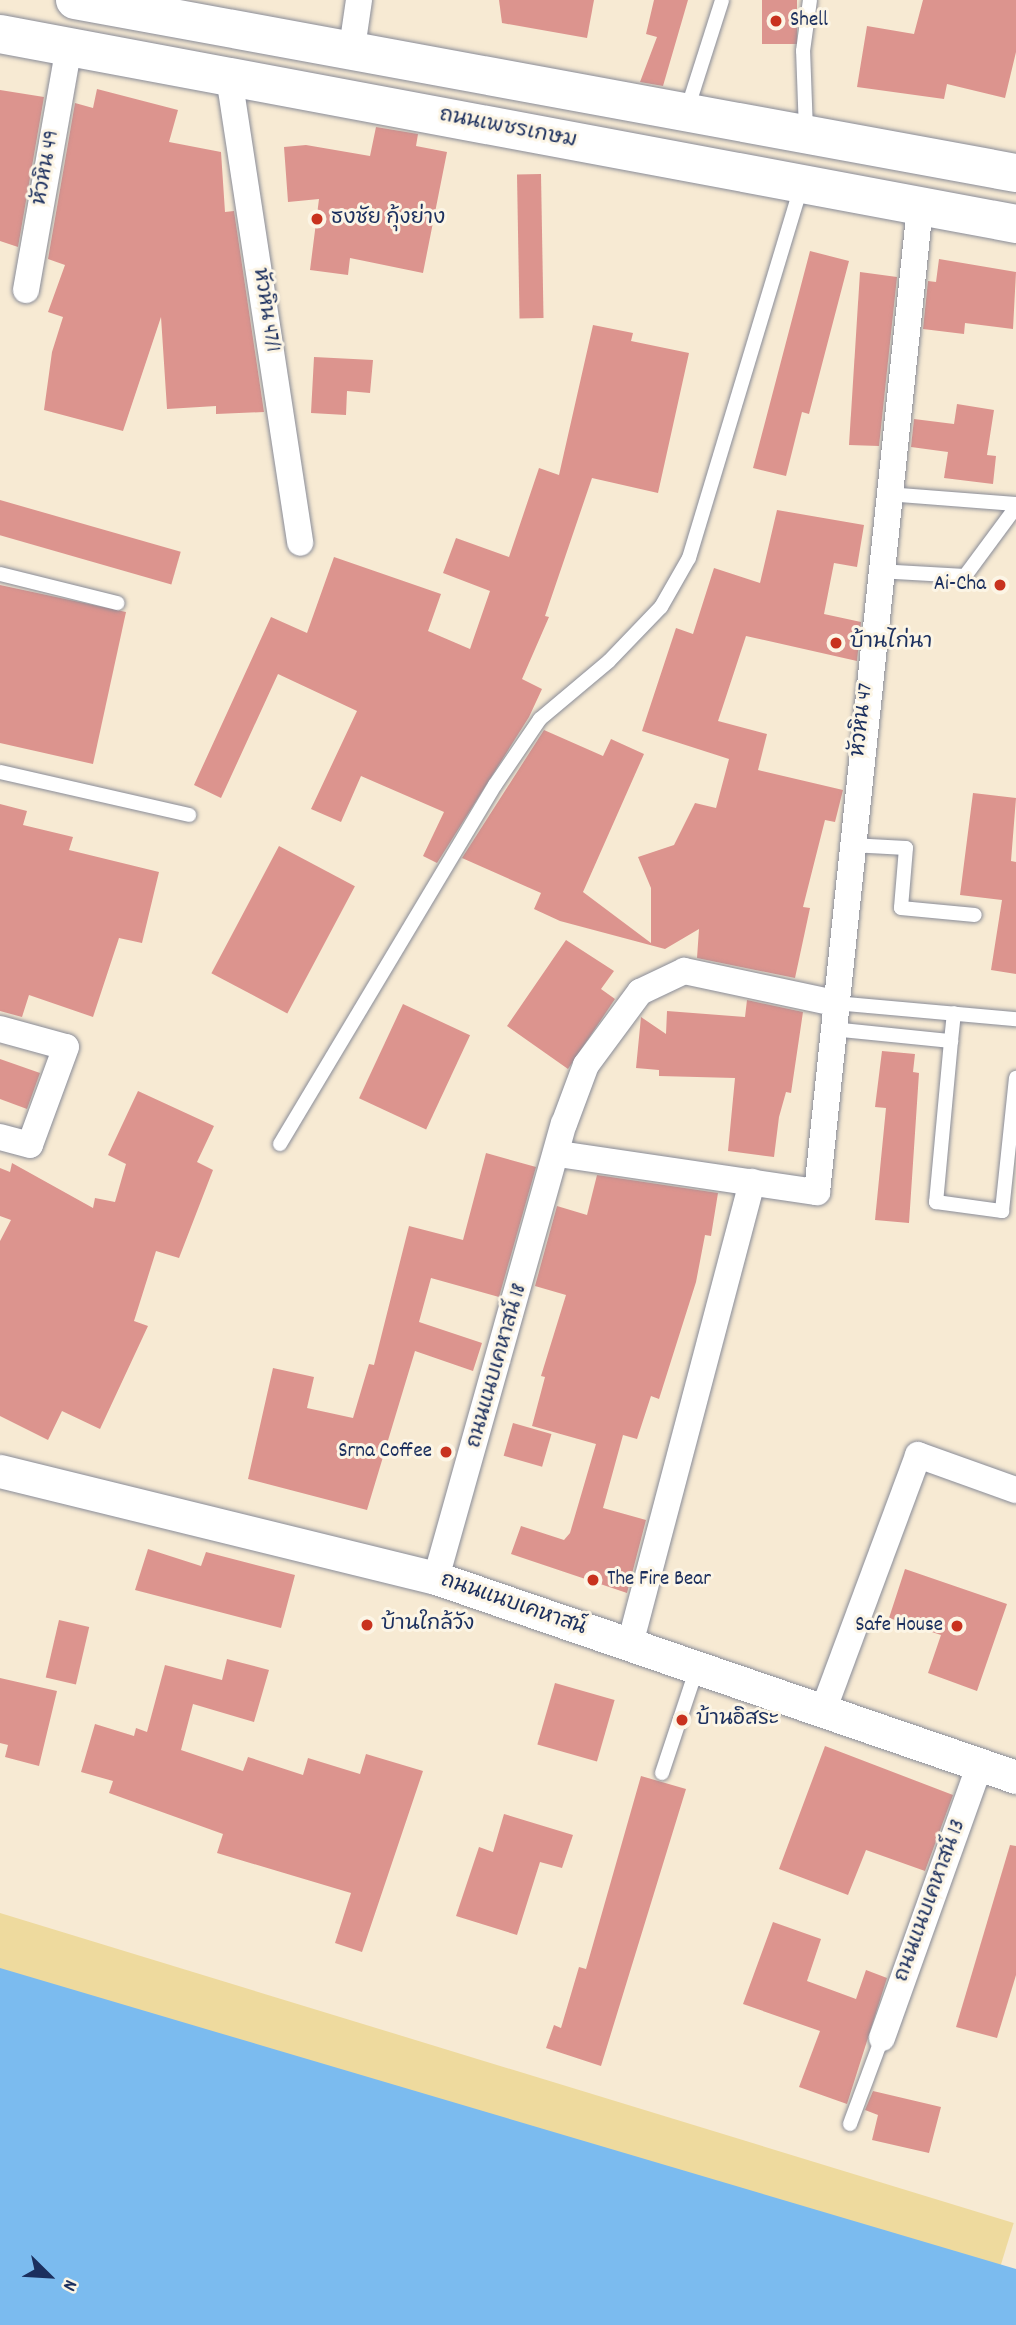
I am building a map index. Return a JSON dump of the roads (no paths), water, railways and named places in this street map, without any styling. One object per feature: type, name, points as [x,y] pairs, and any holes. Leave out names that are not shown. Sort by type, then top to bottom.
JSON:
[{"type":"main road","points":[[75,0],[177,8],[352,48],[806,136],[1016,173]]},
{"type":"main road","name":"ถนนเพชรเกษม","points":[[0,34],[1016,224]]},
{"type":"street","points":[[352,48],[359,0]]},
{"type":"street","name":"หัวหิน 49","points":[[26,290],[69,47]]},
{"type":"street","name":"หัวหิน 47/1","points":[[229,77],[300,543]]},
{"type":"street","name":"หัวหิน 47","points":[[752,1182],[817,1192],[878,571],[920,207]]},
{"type":"street","name":"ถนนแนบเคหาสน์ 18","points":[[436,1578],[559,1154],[564,1124],[586,1065],[640,992],[684,971],[834,1016]]},
{"type":"street","points":[[0,1029],[66,1047],[30,1145],[0,1137]]},
{"type":"street","points":[[559,1154],[752,1182],[630,1644]]},
{"type":"street","points":[[823,1711],[918,1455],[1016,1490]]},
{"type":"street","name":"ถนนแนบเคหาสน์","points":[[0,1471],[436,1578],[1016,1777]]},
{"type":"street","name":"ถนนแนบเคหาสน์ 13","points":[[882,2038],[981,1765]]},
{"type":"lane","points":[[687,111],[722,0]]},
{"type":"lane","points":[[806,136],[803,51],[810,0]]},
{"type":"lane","points":[[280,1144],[495,785],[540,719],[610,661],[661,607],[688,558],[801,184]]},
{"type":"lane","points":[[887,494],[1016,505]]},
{"type":"lane","points":[[878,571],[965,576],[1016,505]]},
{"type":"lane","points":[[0,574],[117,603]]},
{"type":"lane","points":[[0,772],[189,815]]},
{"type":"lane","points":[[851,845],[906,848],[901,908],[975,915]]},
{"type":"lane","points":[[834,1016],[954,1013],[1016,1019]]},
{"type":"lane","points":[[954,1013],[936,1202],[1002,1211],[1016,1078]]},
{"type":"lane","points":[[834,1016],[951,1041]]},
{"type":"lane","points":[[662,1773],[697,1668]]},
{"type":"lane","points":[[850,2124],[882,2038]]},
{"type":"water","points":[[0,1968],[1016,2269],[1016,2325],[0,2325]]},
{"type":"place","name":"Shell","points":[[776,21]]},
{"type":"place","name":"ธงชัย กุ้งย่าง","points":[[317,219]]},
{"type":"place","name":"Ai-Cha","points":[[1000,585]]},
{"type":"place","name":"บ้านไก่นา","points":[[836,643]]},
{"type":"place","name":"Srna Coffee","points":[[446,1452]]},
{"type":"place","name":"The Fire Bear","points":[[593,1580]]},
{"type":"place","name":"บ้านใกล้วัง","points":[[367,1625]]},
{"type":"place","name":"Safe House","points":[[957,1626]]},
{"type":"place","name":"บ้านอิสระ","points":[[682,1720]]}]
